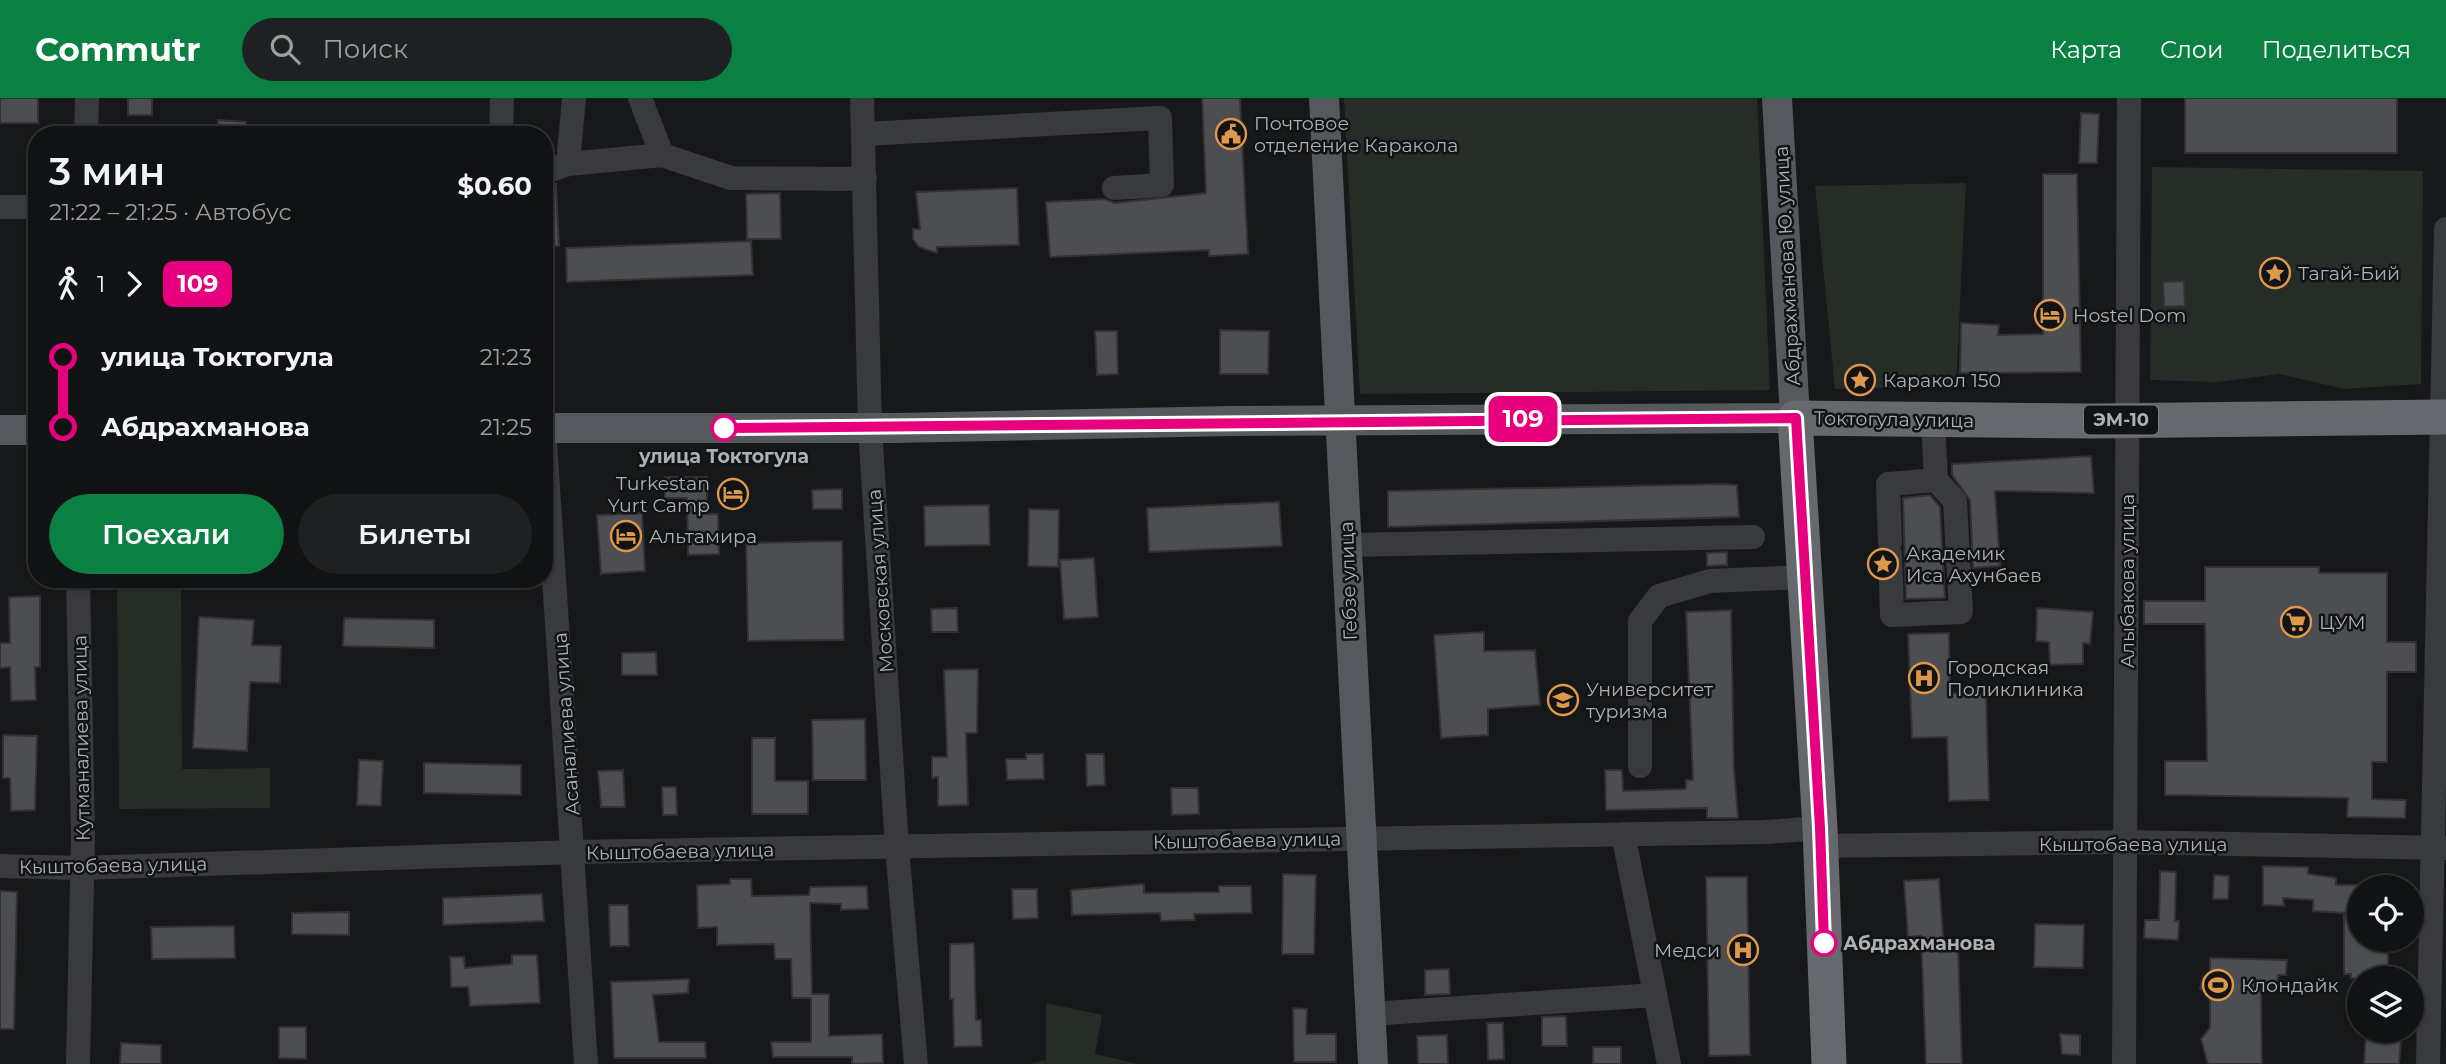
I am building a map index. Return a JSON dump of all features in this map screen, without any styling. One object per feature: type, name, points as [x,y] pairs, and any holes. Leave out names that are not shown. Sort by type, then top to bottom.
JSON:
[{"type":"highway","name":"Токтогула улица","points":[[1796,418],[1933,421],[2445,416]]},
{"type":"highway","name":"Абдрахманова Ю. улица","points":[[1796,418],[1820,837],[1829,1064]]},
{"type":"main road","name":"Гебзе улица","points":[[1324,98],[1343,421],[1360,838],[1373,1064]]},
{"type":"main road","name":"Абдрахманова Ю. улица","points":[[1777,98],[1796,418]]},
{"type":"main road","name":"Токтогула улица","points":[[553,428],[870,428],[1796,418]]},
{"type":"main road","points":[[0,430],[28,430]]},
{"type":"street","points":[[86,126],[87,98]]},
{"type":"street","points":[[501,126],[502,98]]},
{"type":"street","points":[[568,164],[575,98]]},
{"type":"street","points":[[640,98],[662,155]]},
{"type":"street","name":"Московская улица","points":[[862,98],[870,428],[897,848],[916,1064]]},
{"type":"street","name":"Алыбакова улица","points":[[2124,1064],[2129,98]]},
{"type":"street","points":[[864,134],[1160,118],[1162,185],[1114,188]]},
{"type":"street","points":[[553,169],[568,164],[662,155],[731,178],[865,180]]},
{"type":"street","points":[[0,207],[28,207]]},
{"type":"street","points":[[2427,1064],[2439,848],[2446,229]]},
{"type":"street","points":[[1933,421],[1936,480],[1955,501],[1961,612],[1892,615],[1888,484],[1936,480]]},
{"type":"street","points":[[1347,545],[1753,537]]},
{"type":"street","name":"Асаналиева улица","points":[[553,551],[575,852],[586,1064]]},
{"type":"street","points":[[1640,766],[1640,621],[1659,596],[1710,581],[1805,577]]},
{"type":"street","name":"Кутманалиева улица","points":[[78,588],[82,868],[78,1064]]},
{"type":"street","points":[[1623,834],[1669,1064]]},
{"type":"street","name":"Кыштобаева улица","points":[[0,866],[82,868],[575,852],[1623,834],[2439,848]]},
{"type":"street","points":[[1370,1014],[1655,995]]},
{"type":"shaded area","points":[[1344,98],[1757,98],[1770,390],[1360,394]]},
{"type":"shaded area","points":[[2152,167],[2423,171],[2421,384],[2344,389],[2280,374],[2217,382],[2150,380]]},
{"type":"shaded area","points":[[1966,183],[1956,386],[1835,389],[1815,186]]},
{"type":"shaded area","points":[[117,588],[181,588],[182,769],[270,768],[270,808],[119,809]]},
{"type":"shaded area","points":[[1046,1003],[1102,1015],[1095,1054],[1138,1064],[1029,1064],[1046,1060]]},
{"type":"building","points":[[0,98],[38,98],[38,123],[0,123]]},
{"type":"building","points":[[128,98],[152,98],[152,115],[128,115]]},
{"type":"building","points":[[1202,98],[1240,98],[1248,254],[1209,256],[1209,250],[1050,257],[1046,202],[1104,199],[1115,203],[1206,193]]},
{"type":"building","points":[[2185,98],[2397,98],[2397,153],[2185,153]]},
{"type":"building","points":[[2081,113],[2099,114],[2097,163],[2079,163]]},
{"type":"building","points":[[218,120],[246,122],[246,126],[218,126]]},
{"type":"building","points":[[2043,174],[2077,174],[2081,372],[1960,373],[1961,323],[1999,325],[1998,335],[2043,334]]},
{"type":"building","points":[[553,184],[556,184],[559,246],[553,246]]},
{"type":"building","points":[[1017,188],[1019,245],[937,247],[937,253],[919,247],[913,239],[913,229],[920,229],[916,192]]},
{"type":"building","points":[[780,193],[781,239],[747,239],[746,194]]},
{"type":"building","points":[[751,241],[753,275],[567,282],[566,248]]},
{"type":"building","points":[[2184,281],[2185,306],[2164,307],[2163,282]]},
{"type":"building","points":[[1220,330],[1269,331],[1268,374],[1220,374]]},
{"type":"building","points":[[1095,331],[1117,331],[1118,374],[1097,375]]},
{"type":"building","points":[[2091,456],[2094,493],[1995,491],[2000,566],[1973,568],[1970,500],[1952,475],[1952,464]]},
{"type":"building","points":[[665,477],[707,477],[707,514],[718,514],[719,554],[688,555],[687,498],[665,498]]},
{"type":"building","points":[[1737,485],[1739,517],[1388,527],[1388,491]]},
{"type":"building","points":[[842,489],[842,509],[813,509],[812,490]]},
{"type":"building","points":[[1930,495],[1940,507],[1945,598],[1906,599],[1903,498]]},
{"type":"building","points":[[1279,502],[1282,546],[1149,552],[1147,508]]},
{"type":"building","points":[[989,505],[990,545],[925,546],[924,506]]},
{"type":"building","points":[[1029,509],[1059,510],[1058,567],[1028,566]]},
{"type":"building","points":[[642,513],[645,571],[601,574],[597,515]]},
{"type":"building","points":[[842,541],[844,640],[748,641],[746,543]]},
{"type":"building","points":[[1727,552],[1727,565],[1707,566],[1707,553]]},
{"type":"building","points":[[1094,558],[1098,617],[1064,619],[1060,560]]},
{"type":"building","name":"ЦУМ","points":[[2205,567],[2319,567],[2319,573],[2387,573],[2387,642],[2416,642],[2416,672],[2387,672],[2387,762],[2372,762],[2372,799],[2406,800],[2405,818],[2347,817],[2348,798],[2165,795],[2165,761],[2207,761],[2205,624],[2144,624],[2144,601],[2205,601]]},
{"type":"building","points":[[40,596],[40,667],[35,667],[36,700],[11,701],[10,667],[0,668],[0,643],[10,643],[9,597]]},
{"type":"building","points":[[957,608],[958,632],[932,632],[931,609]]},
{"type":"building","points":[[2037,608],[2093,612],[2090,644],[2083,643],[2083,664],[2050,665],[2049,642],[2036,641]]},
{"type":"building","points":[[1731,610],[1734,770],[1738,818],[1707,818],[1707,808],[1606,810],[1605,770],[1622,770],[1623,791],[1686,789],[1686,780],[1693,780],[1686,612]]},
{"type":"building","points":[[199,617],[254,620],[252,645],[281,646],[280,683],[250,682],[247,751],[193,748]]},
{"type":"building","points":[[344,618],[434,620],[434,648],[343,646]]},
{"type":"building","points":[[1484,632],[1484,651],[1535,650],[1540,705],[1488,709],[1488,735],[1441,738],[1434,635]]},
{"type":"building","points":[[1949,633],[1950,693],[1986,692],[1989,800],[1949,801],[1947,737],[1912,738],[1908,634]]},
{"type":"building","points":[[656,652],[657,675],[622,675],[622,653]]},
{"type":"building","points":[[978,669],[977,733],[966,733],[968,805],[938,806],[938,777],[932,778],[932,757],[947,757],[944,670]]},
{"type":"building","points":[[865,719],[866,780],[813,780],[812,720]]},
{"type":"building","points":[[3,735],[37,736],[35,810],[11,811],[10,778],[3,778]]},
{"type":"building","points":[[752,738],[775,738],[775,781],[808,781],[808,814],[752,814]]},
{"type":"building","points":[[1026,754],[1043,754],[1044,779],[1007,780],[1006,759],[1026,759]]},
{"type":"building","points":[[1086,754],[1104,754],[1105,785],[1087,786]]},
{"type":"building","points":[[359,760],[383,761],[381,806],[357,805]]},
{"type":"building","points":[[424,763],[521,765],[521,795],[424,793]]},
{"type":"building","points":[[623,770],[625,807],[601,807],[598,771]]},
{"type":"building","points":[[662,787],[676,787],[677,815],[663,815]]},
{"type":"building","points":[[1171,788],[1198,788],[1199,814],[1172,815]]},
{"type":"building","points":[[2263,866],[2308,867],[2308,874],[2336,878],[2336,885],[2347,885],[2347,952],[2388,952],[2388,966],[2347,966],[2347,974],[2344,974],[2344,913],[2313,911],[2313,900],[2283,898],[2284,906],[2263,905]]},
{"type":"building","points":[[2160,871],[2176,872],[2175,921],[2179,921],[2178,940],[2144,938],[2145,920],[2159,920]]},
{"type":"building","points":[[1283,874],[1316,875],[1314,954],[1282,954]]},
{"type":"building","points":[[2214,875],[2229,876],[2228,899],[2213,899]]},
{"type":"building","points":[[1706,877],[1747,877],[1750,1055],[1709,1056]]},
{"type":"building","points":[[730,879],[751,879],[752,896],[809,895],[810,887],[867,886],[868,909],[841,910],[841,904],[810,903],[812,994],[829,994],[829,1036],[882,1034],[883,1063],[852,1064],[852,1057],[773,1057],[771,1042],[811,1042],[811,998],[792,998],[791,959],[775,959],[774,944],[717,945],[717,927],[698,928],[697,885],[730,884]]},
{"type":"building","points":[[1939,879],[1944,949],[1958,948],[1962,1064],[1926,1064],[1921,936],[1908,937],[1904,881]]},
{"type":"building","points":[[1144,884],[1144,893],[1219,892],[1219,886],[1251,886],[1252,913],[1194,914],[1195,920],[1161,921],[1160,913],[1072,915],[1071,890]]},
{"type":"building","points":[[1012,889],[1037,889],[1038,918],[1013,919]]},
{"type":"building","points":[[0,891],[17,892],[14,1029],[0,1029]]},
{"type":"building","points":[[542,894],[544,921],[443,925],[443,898]]},
{"type":"building","points":[[609,905],[628,905],[629,946],[610,946]]},
{"type":"building","points":[[349,912],[349,935],[292,934],[292,913]]},
{"type":"building","points":[[2035,924],[2084,925],[2083,968],[2034,967]]},
{"type":"building","points":[[234,926],[235,958],[152,959],[151,927]]},
{"type":"building","points":[[974,943],[976,1020],[981,1020],[982,1046],[954,1047],[953,999],[950,999],[950,944]]},
{"type":"building","points":[[512,955],[537,955],[540,1003],[470,1006],[468,987],[451,987],[450,957],[464,957],[465,968],[512,964]]},
{"type":"building","points":[[2210,958],[2287,960],[2286,975],[2278,975],[2277,983],[2261,983],[2262,1064],[2208,1064],[2201,1039],[2210,1028],[2210,997],[2200,988],[2203,978],[2210,974]]},
{"type":"building","points":[[1449,969],[1450,994],[1425,995],[1425,970]]},
{"type":"building","points":[[689,979],[688,993],[653,995],[659,1042],[705,1042],[706,1058],[614,1058],[611,982]]},
{"type":"building","points":[[1293,1008],[1307,1009],[1306,1034],[1336,1034],[1336,1062],[1294,1062]]},
{"type":"building","points":[[1566,1016],[1567,1046],[1542,1046],[1542,1017]]},
{"type":"building","points":[[1487,1023],[1503,1023],[1504,1059],[1488,1060]]},
{"type":"building","points":[[279,1027],[306,1027],[306,1059],[279,1058]]},
{"type":"building","points":[[2060,1034],[2080,1035],[2080,1055],[2062,1054]]},
{"type":"building","points":[[1447,1035],[1448,1064],[1418,1064],[1417,1036]]},
{"type":"building","points":[[121,1043],[161,1045],[161,1064],[120,1064]]},
{"type":"building","points":[[2366,1043],[2401,1043],[2399,1064],[2364,1064]]},
{"type":"building","points":[[1593,1047],[1621,1047],[1621,1064],[1593,1064]]},
{"type":"bus line","name":"109","points":[[724,428],[895,428],[1230,421],[1796,418],[1820,828],[1824,943]]},
{"type":"place","name":"Почтовое отделение Каракола","points":[[1231,134]]},
{"type":"place","name":"Тагай-Бий","points":[[2275,273]]},
{"type":"place","name":"Hostel Dom","points":[[2050,315]]},
{"type":"place","name":"Каракол 150","points":[[1860,380]]},
{"type":"place","name":"улица Токтогула","points":[[724,428]]},
{"type":"place","name":"Turkestan Yurt Camp","points":[[733,494]]},
{"type":"place","name":"Альтамира","points":[[626,536]]},
{"type":"place","name":"Академик Иса Ахунбаев","points":[[1883,564]]},
{"type":"place","name":"ЦУМ","points":[[2296,622]]},
{"type":"place","name":"Городская Поликлиника","points":[[1924,678]]},
{"type":"place","name":"Университет туризма","points":[[1563,700]]},
{"type":"place","name":"Абдрахманова","points":[[1824,943]]},
{"type":"place","name":"Медси","points":[[1743,950]]},
{"type":"place","name":"Клондайк","points":[[2218,985]]}]
